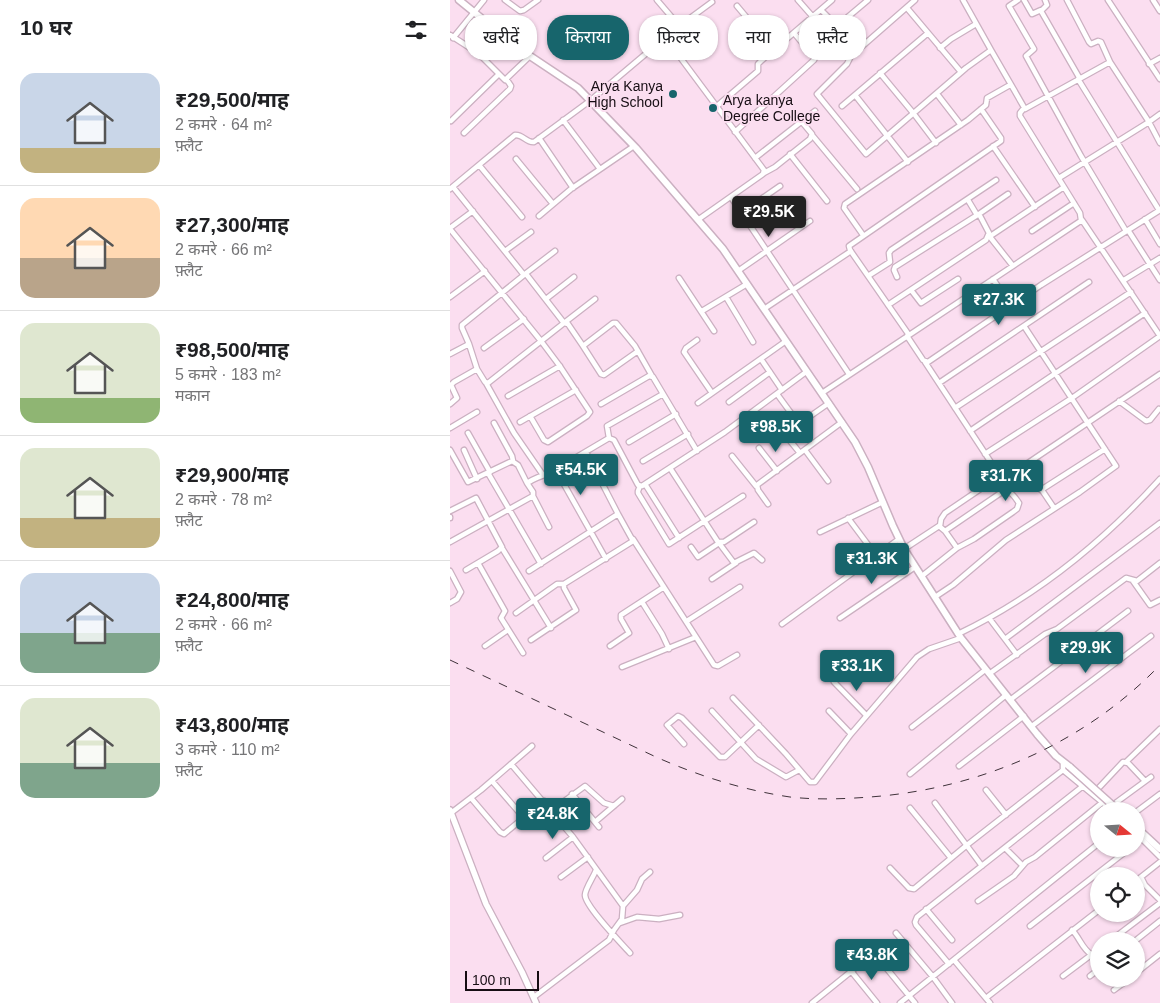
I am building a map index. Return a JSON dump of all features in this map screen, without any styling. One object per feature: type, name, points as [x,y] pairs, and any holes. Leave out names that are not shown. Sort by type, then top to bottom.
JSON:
[{"type":"main road","points":[[459,0],[477,15]]},
{"type":"main road","points":[[535,60],[570,82],[591,100],[699,219],[748,284],[806,372],[842,422],[868,467],[904,549],[959,636],[1066,768],[1109,802]]},
{"type":"main road","points":[[1145,835],[1160,849]]},
{"type":"street","points":[[464,133],[511,86],[478,53],[451,37],[484,0]]},
{"type":"street","points":[[507,1],[520,11],[538,0]]},
{"type":"street","points":[[657,0],[670,15]]},
{"type":"street","points":[[798,0],[811,15]]},
{"type":"street","points":[[850,15],[868,0]]},
{"type":"street","points":[[915,0],[851,56],[847,64],[817,94],[865,154],[961,72],[991,50]]},
{"type":"street","points":[[963,0],[1024,108]]},
{"type":"street","points":[[1005,0],[1034,49],[1026,56],[1048,97],[1085,162],[1160,280]]},
{"type":"street","points":[[1009,6],[1018,0]]},
{"type":"street","points":[[1024,0],[1031,13],[1041,10],[1047,5],[1044,0]]},
{"type":"street","points":[[1067,0],[1089,42],[1091,44],[1098,41],[1101,42],[1110,62],[1149,122],[1160,143]]},
{"type":"street","points":[[1108,0],[1160,79]]},
{"type":"street","points":[[1152,0],[1160,11]]},
{"type":"street","points":[[815,15],[830,1]]},
{"type":"street","points":[[694,15],[712,2]]},
{"type":"street","points":[[737,6],[745,15]]},
{"type":"street","points":[[907,8],[961,72]]},
{"type":"street","points":[[821,10],[826,15]]},
{"type":"street","points":[[925,362],[1101,246],[1160,210],[1079,79],[1041,10]]},
{"type":"street","points":[[940,48],[950,39],[976,24]]},
{"type":"street","points":[[789,37],[799,29]]},
{"type":"street","points":[[794,33],[799,39]]},
{"type":"street","points":[[842,106],[928,33]]},
{"type":"street","points":[[1150,64],[1160,58]]},
{"type":"street","points":[[638,351],[604,375],[601,374],[568,324],[564,323],[452,188],[515,135],[520,135],[532,143],[591,100],[639,59]]},
{"type":"street","points":[[506,80],[525,60]]},
{"type":"street","points":[[682,60],[734,132],[763,168],[764,173]]},
{"type":"street","points":[[716,106],[758,71],[758,63],[762,60]]},
{"type":"street","points":[[734,132],[814,60]]},
{"type":"street","points":[[1081,220],[1082,216],[1020,116],[1020,113],[1024,108],[1027,109],[1110,62]]},
{"type":"street","points":[[880,73],[936,143]]},
{"type":"street","points":[[451,120],[499,74]]},
{"type":"street","points":[[863,235],[844,208],[845,204],[936,143],[986,104],[987,98],[1010,85]]},
{"type":"street","points":[[937,94],[961,124]]},
{"type":"street","points":[[855,95],[908,162]]},
{"type":"street","points":[[981,108],[1001,138],[1001,141],[848,246],[992,464]]},
{"type":"street","points":[[755,158],[815,111]]},
{"type":"street","points":[[1059,178],[1160,114]]},
{"type":"street","points":[[563,120],[600,169]]},
{"type":"street","points":[[802,122],[857,188]]},
{"type":"street","points":[[699,219],[769,171],[810,139],[812,135]]},
{"type":"street","points":[[539,138],[573,188]]},
{"type":"street","points":[[539,216],[573,188],[634,146]]},
{"type":"street","points":[[993,146],[1035,207]]},
{"type":"street","points":[[790,154],[827,201]]},
{"type":"street","points":[[516,159],[553,204]]},
{"type":"street","points":[[479,165],[522,217]]},
{"type":"street","points":[[868,276],[890,262],[889,254],[891,250],[996,180]]},
{"type":"street","points":[[741,212],[780,186]]},
{"type":"street","points":[[888,305],[1064,187]]},
{"type":"street","points":[[898,277],[894,270],[895,267],[1008,194]]},
{"type":"street","points":[[731,197],[849,374]]},
{"type":"street","points":[[968,200],[989,233],[989,237],[1013,266]]},
{"type":"street","points":[[1032,231],[1074,203]]},
{"type":"street","points":[[473,212],[450,229],[524,318],[560,366],[590,411],[590,414],[548,442],[544,440],[530,416]]},
{"type":"street","points":[[1145,219],[1160,244]]},
{"type":"street","points":[[985,454],[1072,398],[1159,338],[1160,335],[1124,280],[1086,223],[1081,220]]},
{"type":"street","points":[[822,393],[1081,220]]},
{"type":"street","points":[[738,271],[810,221]]},
{"type":"street","points":[[505,250],[531,232]]},
{"type":"street","points":[[543,475],[514,433],[477,369],[462,325],[555,251]]},
{"type":"street","points":[[764,309],[851,251]]},
{"type":"street","points":[[1124,280],[1160,258]]},
{"type":"street","points":[[450,297],[485,271]]},
{"type":"street","points":[[546,299],[574,278]]},
{"type":"street","points":[[679,278],[714,331]]},
{"type":"street","points":[[911,290],[920,303],[958,278]]},
{"type":"street","points":[[993,279],[1011,306]]},
{"type":"street","points":[[939,383],[1089,282]]},
{"type":"street","points":[[702,311],[748,284]]},
{"type":"street","points":[[955,408],[1131,292]]},
{"type":"street","points":[[726,297],[754,342]]},
{"type":"street","points":[[486,383],[595,299]]},
{"type":"street","points":[[970,431],[1145,313]]},
{"type":"street","points":[[484,348],[524,318]]},
{"type":"street","points":[[583,346],[614,323],[617,324],[638,351],[697,451]]},
{"type":"street","points":[[935,597],[1006,540],[1114,468],[1115,464],[1024,326]]},
{"type":"street","points":[[697,340],[686,348],[684,352],[712,393]]},
{"type":"street","points":[[698,403],[786,341]]},
{"type":"street","points":[[450,354],[469,344]]},
{"type":"street","points":[[761,359],[782,390]]},
{"type":"street","points":[[508,396],[560,366]]},
{"type":"street","points":[[450,404],[457,398],[452,384],[477,369]]},
{"type":"street","points":[[729,402],[770,372]]},
{"type":"street","points":[[743,496],[670,544],[667,542],[638,491],[642,485],[697,451],[806,372]]},
{"type":"street","points":[[1054,508],[1025,465],[1160,374]]},
{"type":"street","points":[[601,404],[652,376]]},
{"type":"street","points":[[520,422],[576,390]]},
{"type":"street","points":[[663,394],[608,426],[610,438],[614,440],[632,475],[642,485],[679,538]]},
{"type":"street","points":[[777,394],[799,424],[829,403]]},
{"type":"street","points":[[1119,401],[1147,421],[1158,409]]},
{"type":"street","points":[[450,428],[477,412]]},
{"type":"street","points":[[629,442],[676,414]]},
{"type":"street","points":[[756,486],[842,422]]},
{"type":"street","points":[[494,423],[513,461],[518,465],[533,492],[533,496],[549,527]]},
{"type":"street","points":[[778,426],[828,482]]},
{"type":"street","points":[[468,433],[508,510],[540,564]]},
{"type":"street","points":[[643,460],[688,434]]},
{"type":"street","points":[[527,483],[556,470],[610,438]]},
{"type":"street","points":[[759,448],[777,471]]},
{"type":"street","points":[[1041,490],[1105,449]]},
{"type":"street","points":[[450,450],[468,482],[513,461]]},
{"type":"street","points":[[464,450],[477,479]]},
{"type":"street","points":[[586,452],[633,539],[716,666],[737,655]]},
{"type":"street","points":[[732,456],[768,504]]},
{"type":"street","points":[[670,468],[704,522],[732,562],[736,563]]},
{"type":"street","points":[[556,470],[606,559]]},
{"type":"street","points":[[940,526],[942,516],[945,513],[1001,475],[1003,476],[1009,485],[1006,491],[945,531]]},
{"type":"street","points":[[734,698],[810,782],[817,781],[866,715],[917,656],[959,636],[1030,593],[1081,555],[1160,479]]},
{"type":"street","points":[[1156,483],[1160,488]]},
{"type":"street","points":[[922,576],[957,548],[974,539],[1017,509],[1019,503],[1012,494],[1006,491]]},
{"type":"street","points":[[450,542],[533,496]]},
{"type":"street","points":[[450,511],[476,498],[502,548],[551,628]]},
{"type":"street","points":[[820,532],[883,502]]},
{"type":"street","points":[[529,570],[618,514]]},
{"type":"street","points":[[848,518],[875,554]]},
{"type":"street","points":[[690,547],[698,557],[754,522]]},
{"type":"street","points":[[1005,639],[1160,523]]},
{"type":"street","points":[[940,526],[957,548]]},
{"type":"street","points":[[904,549],[940,526]]},
{"type":"street","points":[[782,624],[899,538]]},
{"type":"street","points":[[516,613],[557,584],[564,584],[632,543],[633,539]]},
{"type":"street","points":[[466,570],[502,548]]},
{"type":"street","points":[[712,579],[754,553],[762,560]]},
{"type":"street","points":[[1133,581],[1136,581],[1160,562]]},
{"type":"street","points":[[478,564],[505,610],[501,616],[523,653]]},
{"type":"street","points":[[840,618],[915,567]]},
{"type":"street","points":[[450,571],[461,592],[457,599],[450,603]]},
{"type":"street","points":[[912,727],[987,672],[1057,629],[1126,578],[1133,581],[1150,605],[1160,600]]},
{"type":"street","points":[[531,640],[576,610],[564,588],[564,584]]},
{"type":"street","points":[[610,646],[629,632],[621,619],[621,615],[664,587]]},
{"type":"street","points":[[687,621],[740,587]]},
{"type":"street","points":[[642,602],[669,649]]},
{"type":"street","points":[[910,774],[1008,698],[1128,611]]},
{"type":"street","points":[[989,618],[1016,654]]},
{"type":"street","points":[[485,646],[508,630]]},
{"type":"street","points":[[1032,726],[1151,636]]},
{"type":"street","points":[[622,667],[696,637]]},
{"type":"street","points":[[834,682],[866,715]]},
{"type":"street","points":[[712,711],[756,759],[786,777],[799,770]]},
{"type":"street","points":[[829,711],[851,734]]},
{"type":"street","points":[[684,744],[667,726],[678,716],[720,757],[725,757],[759,725]]},
{"type":"street","points":[[959,766],[1024,716]]},
{"type":"street","points":[[1093,794],[1120,764],[1126,762],[1160,729]]},
{"type":"street","points":[[511,764],[552,810],[588,856],[623,906],[624,914],[609,940],[535,1000],[486,904],[450,811],[471,798],[532,746]]},
{"type":"street","points":[[1126,762],[1145,781]]},
{"type":"street","points":[[890,868],[912,889],[1066,768],[1083,786],[1103,802]]},
{"type":"street","points":[[1120,802],[1151,776]]},
{"type":"street","points":[[492,781],[524,818]]},
{"type":"street","points":[[552,810],[585,786],[604,804],[614,806]]},
{"type":"street","points":[[949,964],[916,925],[915,920],[926,909],[1083,786]]},
{"type":"street","points":[[986,790],[1006,815]]},
{"type":"street","points":[[572,794],[599,827]]},
{"type":"street","points":[[1145,805],[1160,794]]},
{"type":"street","points":[[471,798],[502,833],[506,833],[544,801]]},
{"type":"street","points":[[595,822],[622,799]]},
{"type":"street","points":[[935,803],[982,866]]},
{"type":"street","points":[[910,808],[951,858]]},
{"type":"street","points":[[978,901],[1014,876],[1022,865],[1035,857],[1090,813]]},
{"type":"street","points":[[546,858],[573,837]]},
{"type":"street","points":[[1145,842],[1160,857]]},
{"type":"street","points":[[1005,848],[1022,865]]},
{"type":"street","points":[[900,1003],[1090,850]]},
{"type":"street","points":[[562,878],[588,856]]},
{"type":"street","points":[[1030,926],[1117,858]]},
{"type":"street","points":[[1145,874],[1160,862]]},
{"type":"street","points":[[596,870],[586,890],[585,897],[600,919],[630,952]]},
{"type":"street","points":[[623,906],[637,890],[642,879],[650,872]]},
{"type":"street","points":[[1121,932],[1160,901],[1145,886]]},
{"type":"street","points":[[926,909],[952,940]]},
{"type":"street","points":[[620,923],[637,918],[659,919],[680,915]]},
{"type":"street","points":[[986,998],[1090,917]]},
{"type":"street","points":[[1145,933],[1160,921]]},
{"type":"street","points":[[1072,930],[1079,938],[1084,949],[1090,954]]},
{"type":"street","points":[[896,933],[952,1003]]},
{"type":"street","points":[[812,1003],[874,953],[915,1003]]},
{"type":"street","points":[[1145,966],[1160,954]]},
{"type":"street","points":[[1063,976],[1090,956]]},
{"type":"street","points":[[954,960],[990,1003]]},
{"type":"street","points":[[851,971],[877,1003]]},
{"type":"street","points":[[1114,990],[1118,987]]},
{"type":"railway","points":[[450,660],[656,757],[688,770],[722,782],[755,790],[790,797],[820,799],[870,797],[911,792],[951,784],[990,773],[1027,758],[1064,739],[1098,718],[1130,693],[1160,665]]},
{"type":"place","name":"Arya Kanya High School","points":[[673,94]]},
{"type":"place","name":"Arya kanya Degree College","points":[[713,108]]}]
